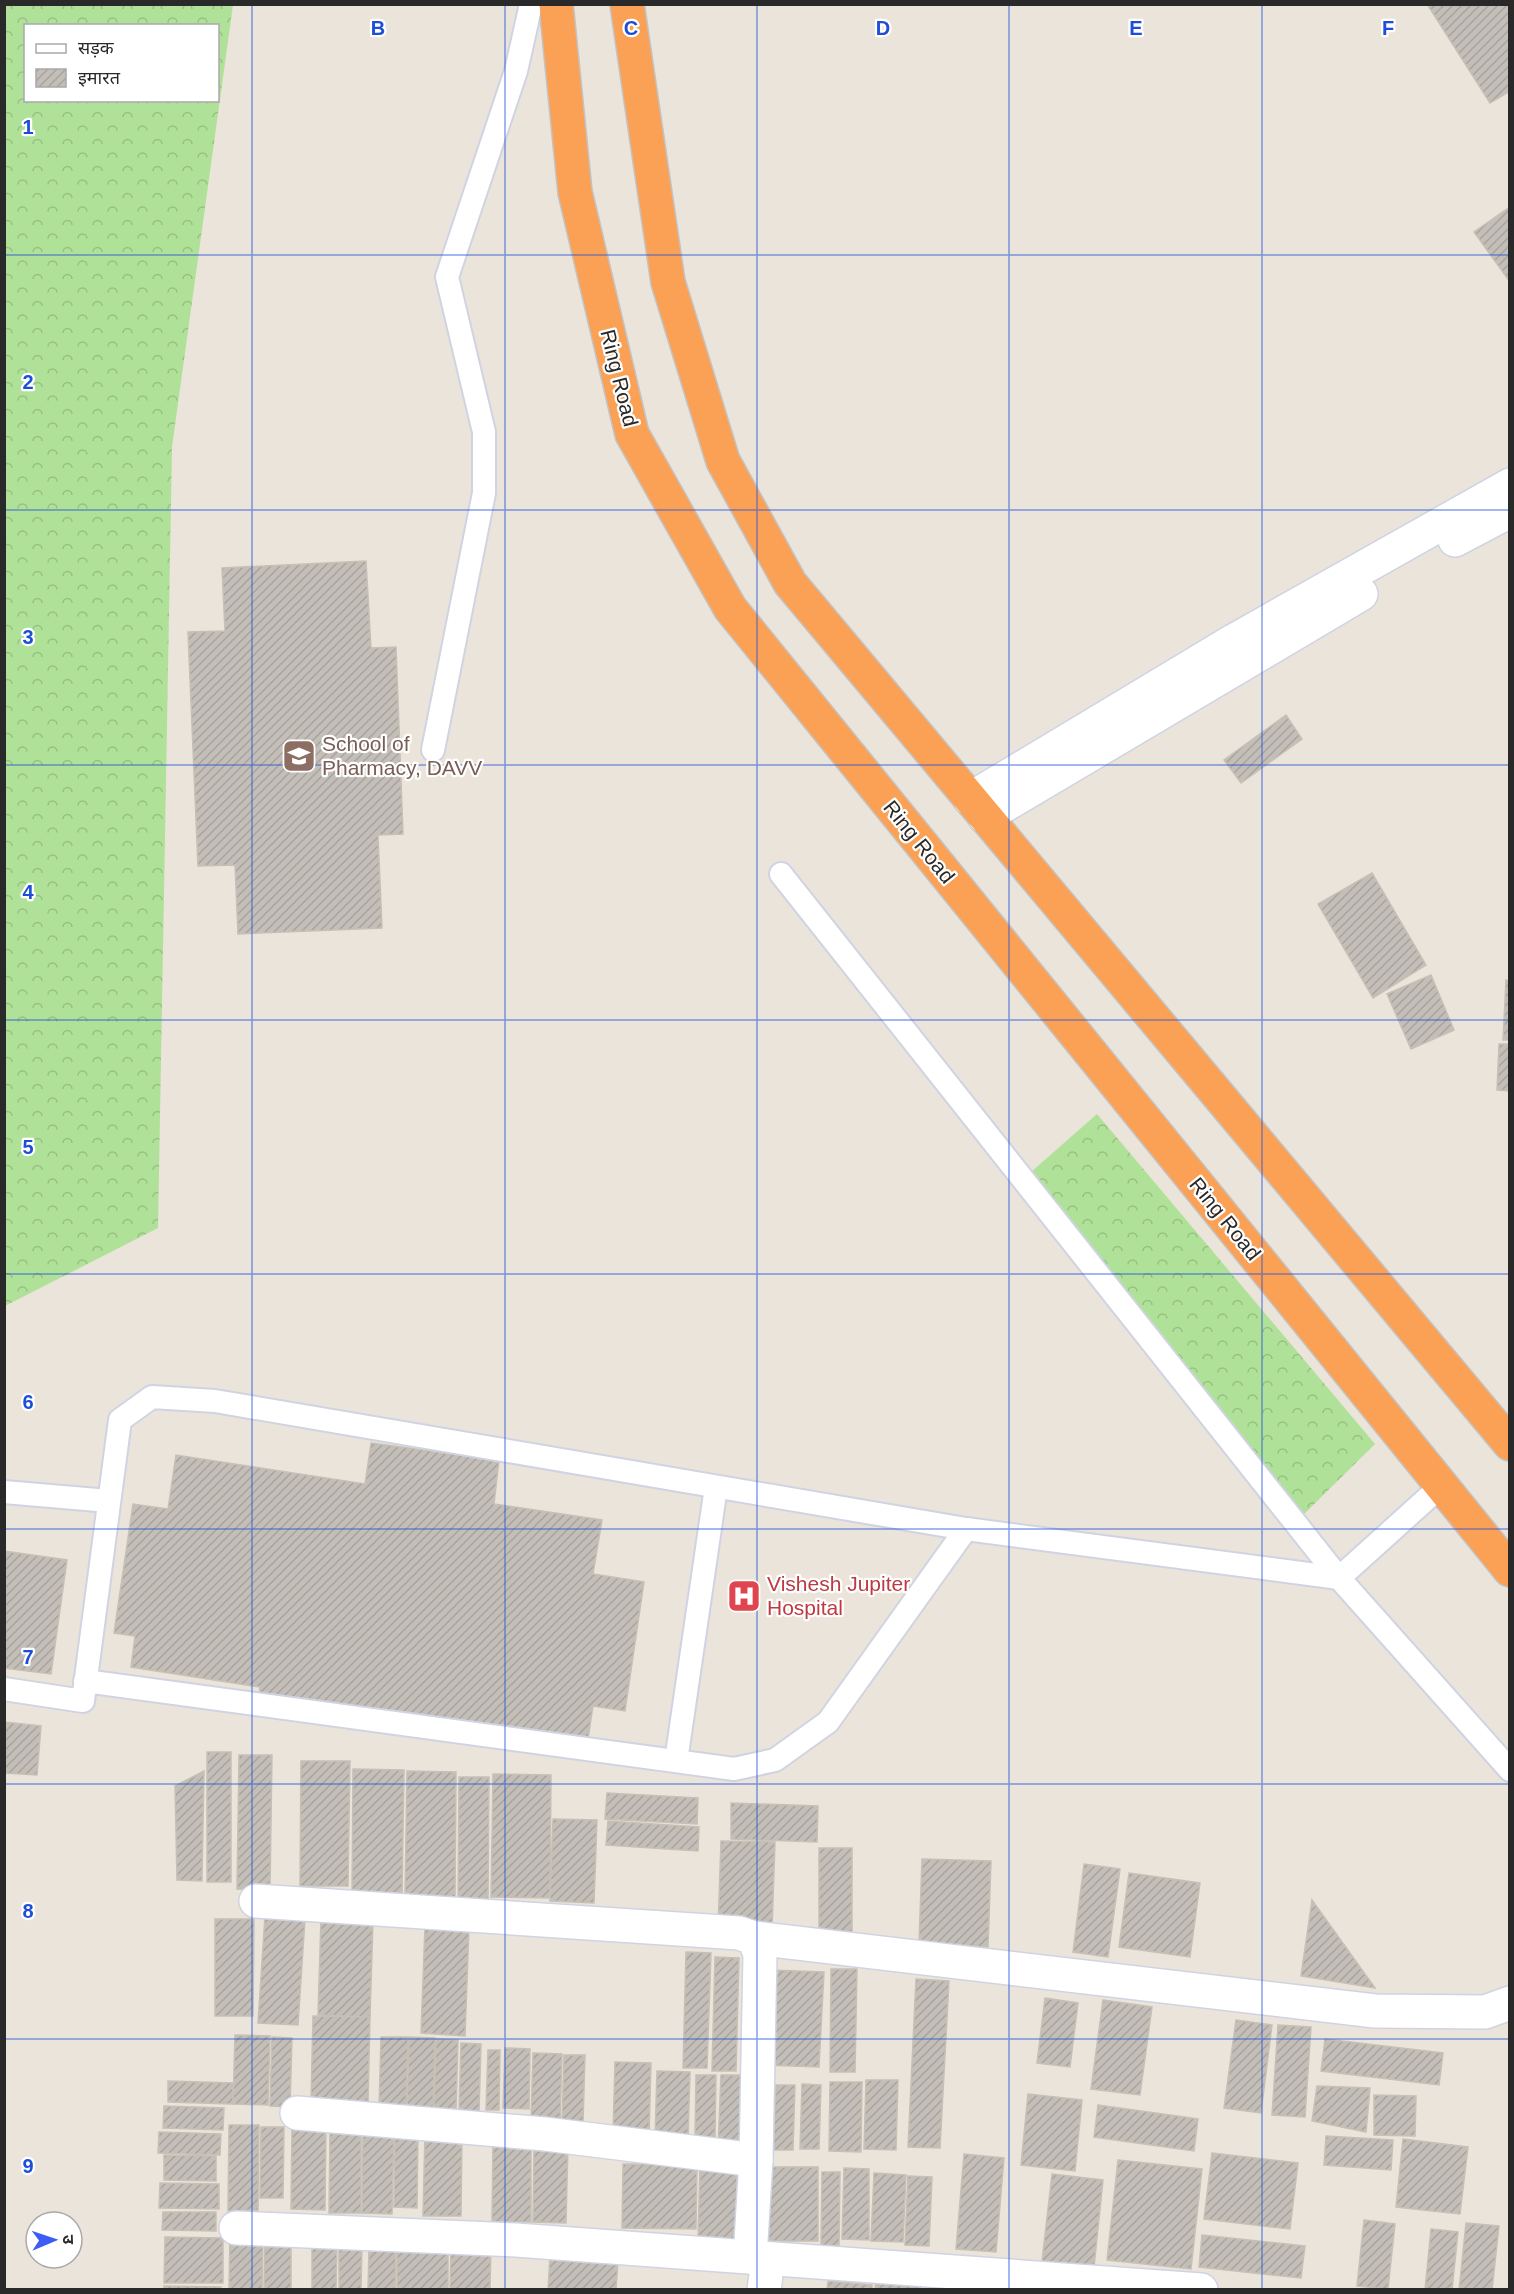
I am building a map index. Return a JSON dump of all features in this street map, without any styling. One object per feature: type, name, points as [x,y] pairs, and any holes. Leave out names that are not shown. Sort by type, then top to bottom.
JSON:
[{"type":"highway","name":"Ring Road","points":[[556,4],[575,192],[632,434],[730,608],[1509,1570]]},
{"type":"highway","points":[[627,4],[668,282],[723,461],[790,584],[1509,1444]]},
{"type":"street","points":[[977,808],[1235,640],[1509,485]]},
{"type":"street","points":[[977,808],[1509,511]]},
{"type":"street","points":[[256,1901],[739,1933],[754,1938],[1375,2011],[1485,2012],[1509,2003]]},
{"type":"street","points":[[754,1938],[760,1954],[756,2160],[761,2268]]},
{"type":"street","points":[[297,2113],[545,2134],[756,2160]]},
{"type":"street","points":[[236,2228],[516,2240],[761,2268],[1002,2282],[1201,2289]]},
{"type":"lane","points":[[433,750],[484,492],[484,432],[447,278],[516,71],[531,4]]},
{"type":"lane","points":[[781,874],[1339,1578],[1509,1770]]},
{"type":"lane","points":[[4,1689],[83,1701],[120,1420],[152,1397],[215,1401],[966,1529],[1339,1578],[1441,1486]]},
{"type":"lane","points":[[676,1761],[716,1487]]},
{"type":"lane","points":[[4,1492],[109,1501]]},
{"type":"lane","points":[[85,1681],[735,1769],[775,1760],[828,1722],[966,1529]]},
{"type":"green space","points":[[5,4],[233,5],[172,447],[158,1228],[5,1306]]},
{"type":"green space","points":[[1097,1114],[1375,1444],[1295,1523],[1023,1179]]},
{"type":"building","points":[[1427,4],[1510,4],[1510,91],[1490,103]]},
{"type":"building","points":[[1510,207],[1510,282],[1474,232]]},
{"type":"building","points":[[366,561],[371,648],[396,647],[403,834],[378,835],[382,928],[238,934],[235,865],[198,866],[188,632],[225,631],[222,568]]},
{"type":"building","points":[[1286,715],[1302,739],[1241,783],[1224,760]]},
{"type":"building","points":[[1372,873],[1426,965],[1373,998],[1318,904]]},
{"type":"building","points":[[1431,975],[1454,1030],[1411,1049],[1387,994]]},
{"type":"building","points":[[1506,980],[1510,981],[1510,1040],[1503,1040]]},
{"type":"building","points":[[1499,1044],[1510,1044],[1510,1091],[1497,1090]]},
{"type":"building","points":[[371,1443],[499,1460],[494,1504],[602,1520],[593,1574],[644,1582],[625,1711],[593,1706],[588,1739],[258,1700],[260,1687],[131,1667],[135,1636],[114,1633],[133,1504],[168,1509],[176,1455],[365,1484]]},
{"type":"building","points":[[4,1551],[67,1560],[51,1674],[4,1668]]},
{"type":"building","points":[[4,1722],[41,1726],[37,1775],[4,1773]]},
{"type":"building","points":[[207,1752],[231,1752],[231,1882],[207,1882]]},
{"type":"building","points":[[239,1755],[272,1755],[270,1890],[237,1889]]},
{"type":"building","points":[[301,1761],[350,1761],[348,1886],[300,1886]]},
{"type":"building","points":[[353,1769],[404,1770],[402,1896],[352,1894]]},
{"type":"building","points":[[204,1771],[202,1881],[177,1880],[175,1786]]},
{"type":"building","points":[[407,1771],[456,1772],[455,1899],[405,1898]]},
{"type":"building","points":[[493,1774],[551,1775],[550,1898],[491,1897]]},
{"type":"building","points":[[459,1777],[489,1777],[488,1909],[458,1908]]},
{"type":"building","points":[[607,1793],[698,1798],[697,1824],[605,1819]]},
{"type":"building","points":[[731,1803],[818,1806],[817,1842],[731,1839]]},
{"type":"building","points":[[553,1819],[597,1820],[594,1903],[550,1901]]},
{"type":"building","points":[[608,1821],[699,1827],[698,1851],[606,1845]]},
{"type":"building","points":[[721,1841],[775,1842],[772,1930],[718,1929]]},
{"type":"building","points":[[819,1848],[852,1848],[852,1938],[819,1938]]},
{"type":"building","points":[[922,1859],[991,1861],[988,1947],[919,1944]]},
{"type":"building","points":[[1084,1864],[1120,1869],[1108,1957],[1073,1952]]},
{"type":"building","points":[[1129,1873],[1200,1883],[1190,1957],[1119,1947]]},
{"type":"building","points":[[1312,1900],[1375,1988],[1301,1976]]},
{"type":"building","points":[[265,1916],[305,1919],[298,2025],[258,2023]]},
{"type":"building","points":[[215,1919],[254,1919],[253,2016],[215,2016]]},
{"type":"building","points":[[321,1919],[373,1921],[370,2017],[318,2015]]},
{"type":"building","points":[[425,1926],[469,1928],[465,2036],[421,2033]]},
{"type":"building","points":[[686,1952],[711,1953],[707,2068],[683,2068]]},
{"type":"building","points":[[715,1957],[739,1958],[736,2071],[712,2071]]},
{"type":"building","points":[[831,1969],[857,1969],[855,2072],[830,2072]]},
{"type":"building","points":[[769,1970],[824,1972],[819,2067],[765,2065]]},
{"type":"building","points":[[916,1979],[949,1981],[940,2148],[908,2147]]},
{"type":"building","points":[[1045,1998],[1078,2003],[1070,2067],[1037,2063]]},
{"type":"building","points":[[1103,2000],[1152,2007],[1140,2095],[1091,2089]]},
{"type":"building","points":[[313,2016],[370,2017],[368,2104],[311,2102]]},
{"type":"building","points":[[1236,2020],[1272,2025],[1261,2113],[1224,2108]]},
{"type":"building","points":[[1278,2025],[1311,2027],[1305,2117],[1272,2115]]},
{"type":"building","points":[[235,2035],[270,2036],[268,2105],[233,2104]]},
{"type":"building","points":[[272,2037],[292,2038],[290,2107],[270,2106]]},
{"type":"building","points":[[381,2037],[408,2037],[406,2108],[379,2107]]},
{"type":"building","points":[[409,2037],[435,2038],[433,2110],[407,2109]]},
{"type":"building","points":[[436,2039],[458,2040],[456,2112],[434,2111]]},
{"type":"building","points":[[1325,2039],[1443,2053],[1439,2085],[1321,2071]]},
{"type":"building","points":[[461,2043],[481,2044],[479,2112],[459,2112]]},
{"type":"building","points":[[505,2048],[530,2049],[529,2109],[503,2108]]},
{"type":"building","points":[[488,2050],[500,2050],[499,2110],[486,2110]]},
{"type":"building","points":[[533,2053],[562,2054],[560,2122],[531,2122]]},
{"type":"building","points":[[564,2055],[585,2055],[583,2124],[562,2124]]},
{"type":"building","points":[[615,2062],[651,2063],[649,2136],[613,2135]]},
{"type":"building","points":[[657,2071],[690,2072],[688,2140],[655,2139]]},
{"type":"building","points":[[696,2075],[716,2075],[715,2140],[695,2140]]},
{"type":"building","points":[[721,2075],[752,2075],[750,2149],[718,2148]]},
{"type":"building","points":[[866,2080],[898,2080],[896,2150],[864,2149]]},
{"type":"building","points":[[168,2081],[233,2083],[233,2104],[168,2102]]},
{"type":"building","points":[[830,2082],[862,2082],[861,2152],[829,2151]]},
{"type":"building","points":[[802,2084],[821,2085],[819,2149],[800,2149]]},
{"type":"building","points":[[776,2085],[795,2085],[793,2150],[773,2150]]},
{"type":"building","points":[[1317,2086],[1370,2088],[1366,2132],[1312,2121]]},
{"type":"building","points":[[1028,2094],[1082,2100],[1075,2171],[1021,2165]]},
{"type":"building","points":[[1374,2095],[1416,2096],[1415,2136],[1374,2135]]},
{"type":"building","points":[[1098,2105],[1198,2119],[1194,2151],[1094,2137]]},
{"type":"building","points":[[164,2106],[224,2108],[223,2130],[163,2128]]},
{"type":"building","points":[[229,2125],[259,2125],[258,2210],[228,2211]]},
{"type":"building","points":[[261,2127],[284,2127],[283,2198],[260,2198]]},
{"type":"building","points":[[292,2128],[326,2128],[325,2210],[291,2209]]},
{"type":"building","points":[[330,2129],[361,2129],[361,2213],[329,2213]]},
{"type":"building","points":[[363,2130],[394,2130],[392,2214],[362,2213]]},
{"type":"building","points":[[395,2131],[418,2132],[417,2208],[394,2207]]},
{"type":"building","points":[[159,2132],[221,2134],[220,2155],[158,2153]]},
{"type":"building","points":[[425,2132],[462,2132],[461,2216],[423,2216]]},
{"type":"building","points":[[1326,2136],[1393,2140],[1391,2170],[1324,2165]]},
{"type":"building","points":[[1403,2139],[1468,2147],[1460,2214],[1396,2207]]},
{"type":"building","points":[[493,2144],[531,2146],[531,2222],[492,2222]]},
{"type":"building","points":[[534,2144],[568,2145],[566,2223],[533,2222]]},
{"type":"building","points":[[1212,2153],[1298,2163],[1290,2229],[1204,2219]]},
{"type":"building","points":[[964,2154],[1004,2158],[996,2252],[956,2249]]},
{"type":"building","points":[[164,2155],[216,2156],[216,2181],[164,2180]]},
{"type":"building","points":[[1118,2160],[1202,2169],[1191,2269],[1107,2260]]},
{"type":"building","points":[[623,2164],[697,2165],[696,2229],[622,2228]]},
{"type":"building","points":[[700,2165],[737,2165],[736,2239],[698,2238]]},
{"type":"building","points":[[768,2167],[818,2167],[818,2241],[768,2241]]},
{"type":"building","points":[[844,2168],[869,2169],[869,2240],[842,2239]]},
{"type":"building","points":[[822,2172],[840,2172],[839,2246],[821,2246]]},
{"type":"building","points":[[874,2173],[906,2175],[903,2242],[871,2241]]},
{"type":"building","points":[[1052,2174],[1103,2180],[1094,2267],[1042,2261]]},
{"type":"building","points":[[908,2176],[932,2177],[929,2246],[905,2245]]},
{"type":"building","points":[[160,2183],[219,2184],[219,2209],[159,2208]]},
{"type":"building","points":[[163,2212],[216,2212],[216,2231],[162,2230]]},
{"type":"building","points":[[1364,2220],[1395,2224],[1388,2289],[1357,2286]]},
{"type":"building","points":[[1466,2223],[1499,2226],[1492,2290],[1459,2290]]},
{"type":"building","points":[[1431,2229],[1458,2232],[1452,2290],[1425,2290]]},
{"type":"building","points":[[230,2233],[263,2233],[262,2290],[229,2289]]},
{"type":"building","points":[[265,2233],[291,2234],[291,2290],[264,2290]]},
{"type":"building","points":[[1202,2235],[1305,2246],[1301,2278],[1199,2267]]},
{"type":"building","points":[[165,2237],[223,2238],[223,2283],[164,2283]]},
{"type":"building","points":[[312,2240],[337,2240],[336,2290],[312,2290]]},
{"type":"building","points":[[339,2243],[362,2244],[361,2290],[339,2290]]},
{"type":"building","points":[[451,2246],[491,2247],[490,2290],[450,2290]]},
{"type":"building","points":[[369,2249],[396,2249],[395,2290],[368,2290]]},
{"type":"building","points":[[397,2252],[448,2252],[448,2290],[397,2290]]},
{"type":"building","points":[[550,2256],[618,2261],[616,2290],[548,2290]]},
{"type":"building","points":[[828,2281],[872,2285],[872,2290],[827,2290]]},
{"type":"building","points":[[876,2281],[921,2285],[921,2290],[875,2290]]},
{"type":"building","points":[[926,2281],[957,2285],[957,2290],[925,2290]]},
{"type":"building","points":[[164,2286],[221,2287],[221,2290],[164,2290]]},
{"type":"place","name":"School of Pharmacy, DAVV","points":[[299,756]]},
{"type":"place","name":"Vishesh Jupiter Hospital","points":[[744,1596]]}]
